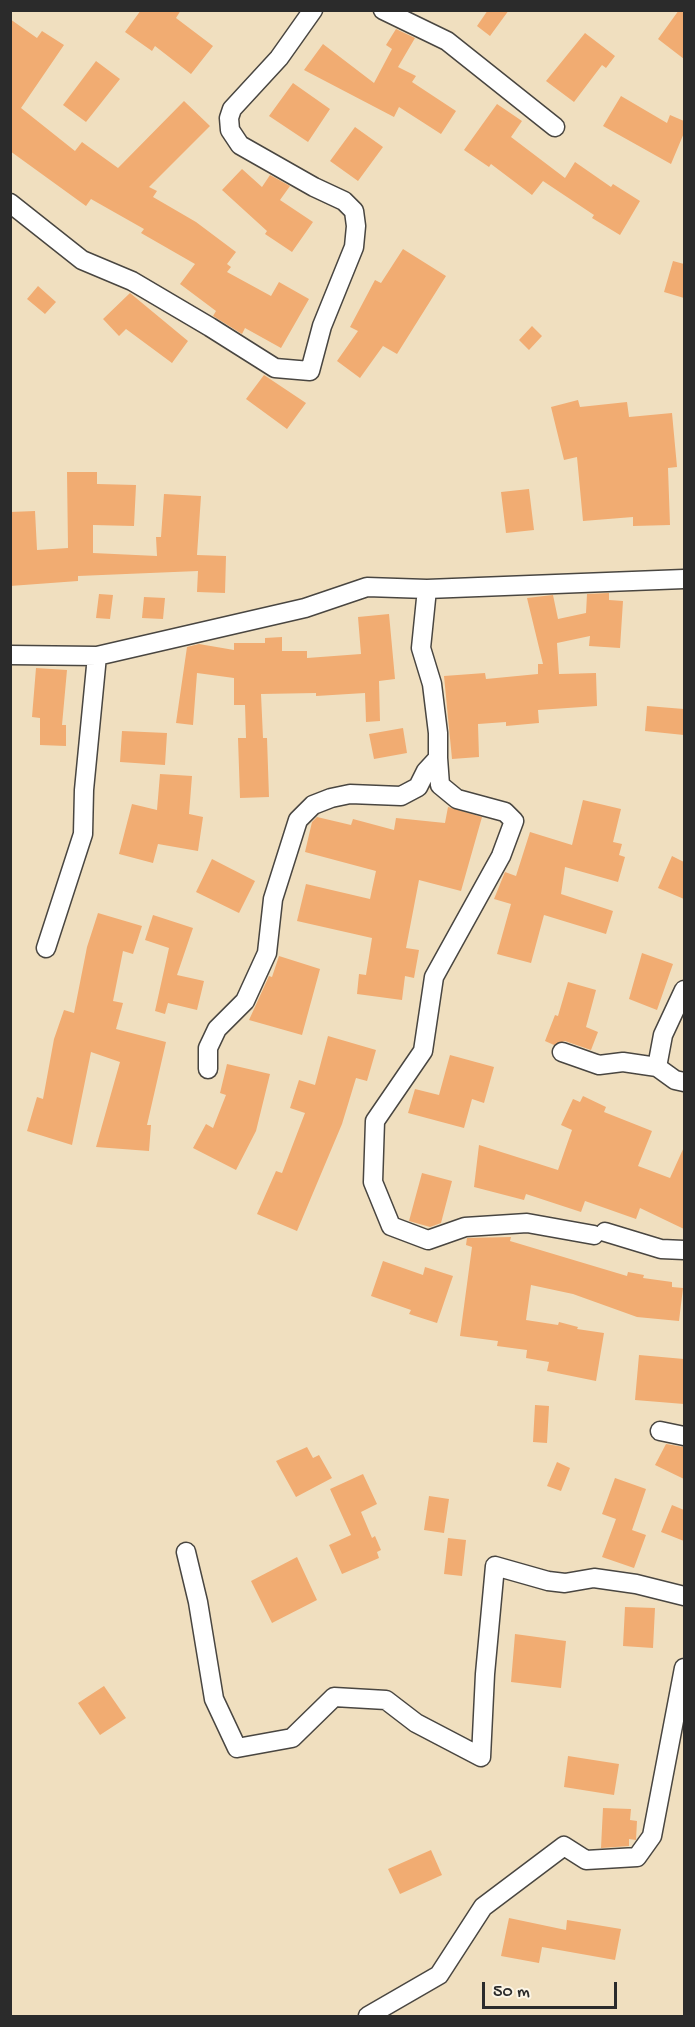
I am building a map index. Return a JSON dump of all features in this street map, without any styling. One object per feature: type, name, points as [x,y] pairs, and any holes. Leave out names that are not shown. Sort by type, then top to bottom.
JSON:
[{"type":"street","points":[[10,203],[82,260],[132,281],[275,368],[310,371],[322,326],[354,247],[356,226],[354,211],[344,201],[314,187],[240,145],[230,130],[229,118],[232,109],[279,58],[313,10]]},
{"type":"street","points":[[383,10],[447,41],[555,127]]},
{"type":"street","points":[[10,655],[97,656],[305,608],[367,587],[427,589],[684,579]]},
{"type":"street","points":[[427,589],[421,648],[432,684],[438,733],[440,785],[458,799],[505,812],[514,821],[501,855],[434,977],[423,1051],[375,1121],[373,1182],[391,1226],[428,1239],[465,1227],[527,1222],[600,1234],[661,1249],[684,1251]]},
{"type":"street","points":[[46,948],[83,834],[84,790],[97,656]]},
{"type":"street","points":[[208,1069],[208,1048],[217,1029],[245,1001],[267,953],[273,899],[298,820],[313,805],[331,798],[350,794],[401,795],[418,787],[426,771],[438,758]]},
{"type":"street","points":[[657,1067],[663,1035],[684,990]]},
{"type":"street","points":[[562,1052],[599,1065],[623,1062],[657,1067],[675,1080],[684,1082]]},
{"type":"street","points":[[660,1431],[684,1436]]},
{"type":"street","points":[[186,1552],[198,1602],[214,1699],[237,1748],[292,1738],[334,1697],[386,1700],[416,1723],[482,1757],[485,1674],[495,1566],[548,1581],[565,1583],[594,1578],[636,1584],[684,1596]]},
{"type":"street","points":[[368,2016],[438,1975],[483,1907],[564,1846],[586,1860],[637,1857],[652,1836],[684,1668]]},
{"type":"building","points":[[141,10],[181,10],[176,18],[213,46],[191,74],[155,46],[152,51],[125,32]]},
{"type":"building","points":[[488,10],[509,10],[490,36],[477,26]]},
{"type":"building","points":[[679,10],[684,10],[684,59],[658,39]]},
{"type":"building","points":[[10,19],[37,38],[42,31],[64,45],[21,108],[75,151],[82,142],[118,168],[184,101],[210,126],[149,187],[157,191],[153,197],[196,222],[236,252],[227,264],[231,267],[227,272],[271,296],[279,282],[309,299],[281,348],[245,328],[242,334],[213,316],[216,311],[180,284],[195,264],[141,233],[144,229],[91,199],[86,206],[10,151]]},
{"type":"building","points":[[396,29],[415,38],[398,67],[416,76],[412,82],[456,111],[441,134],[399,107],[394,117],[304,70],[323,44],[374,83],[392,49],[386,45]]},
{"type":"building","points":[[585,33],[615,56],[606,68],[602,65],[574,102],[546,81]]},
{"type":"building","points":[[96,61],[120,79],[86,122],[63,105]]},
{"type":"building","points":[[293,83],[330,109],[308,142],[269,116]]},
{"type":"building","points":[[621,96],[667,123],[670,115],[684,121],[684,133],[671,164],[603,126]]},
{"type":"building","points":[[497,104],[522,121],[511,137],[565,178],[575,162],[611,187],[613,184],[640,201],[620,235],[592,218],[594,215],[543,181],[532,195],[491,164],[489,167],[464,150]]},
{"type":"building","points":[[355,127],[383,147],[358,181],[330,161]]},
{"type":"building","points":[[242,169],[262,187],[270,175],[290,186],[280,200],[313,222],[292,252],[265,234],[267,231],[222,190]]},
{"type":"building","points":[[403,249],[446,276],[397,354],[383,346],[360,378],[337,361],[358,331],[350,327],[375,280],[381,283]]},
{"type":"building","points":[[673,261],[684,264],[684,298],[664,292]]},
{"type":"building","points":[[38,286],[56,302],[45,314],[27,299]]},
{"type":"building","points":[[130,293],[188,341],[172,363],[126,329],[119,336],[103,319]]},
{"type":"building","points":[[532,326],[542,336],[529,350],[519,340]]},
{"type":"building","points":[[264,375],[306,403],[287,429],[246,399]]},
{"type":"building","points":[[578,400],[580,407],[627,402],[629,417],[672,413],[677,467],[668,468],[670,525],[633,526],[633,517],[583,521],[577,457],[564,460],[551,407]]},
{"type":"building","points":[[67,472],[97,472],[97,484],[136,485],[134,526],[93,525],[93,553],[157,556],[156,537],[161,537],[164,494],[201,496],[197,555],[226,556],[225,593],[197,592],[198,571],[78,576],[78,581],[10,586],[10,512],[35,511],[37,550],[68,548]]},
{"type":"building","points":[[529,489],[534,530],[506,533],[501,492]]},
{"type":"building","points":[[609,593],[609,600],[623,601],[620,648],[589,646],[590,636],[557,643],[559,674],[596,673],[597,706],[538,710],[539,723],[506,726],[506,722],[478,724],[479,757],[452,759],[444,676],[485,673],[486,679],[538,674],[538,664],[543,664],[527,598],[553,595],[558,619],[586,613],[587,594]]},
{"type":"building","points":[[99,594],[113,595],[110,619],[96,618]]},
{"type":"building","points":[[144,597],[165,598],[163,619],[142,618]]},
{"type":"building","points":[[389,614],[395,679],[379,681],[380,721],[366,722],[365,693],[316,696],[316,693],[261,694],[263,738],[267,738],[269,797],[240,798],[238,738],[246,738],[245,705],[234,705],[234,678],[197,673],[193,725],[176,723],[187,647],[199,644],[234,650],[234,643],[265,643],[265,638],[282,637],[282,651],[307,651],[307,658],[361,654],[358,617]]},
{"type":"building","points":[[36,668],[67,670],[62,725],[66,725],[66,746],[40,745],[40,718],[32,717]]},
{"type":"building","points":[[647,706],[684,709],[684,735],[645,731]]},
{"type":"building","points":[[403,728],[407,753],[374,759],[369,734]]},
{"type":"building","points":[[122,731],[167,733],[165,765],[120,762]]},
{"type":"building","points":[[160,774],[192,776],[189,814],[203,817],[198,851],[158,844],[153,863],[119,854],[132,804],[157,810]]},
{"type":"building","points":[[583,800],[621,809],[613,842],[622,844],[619,855],[625,857],[618,882],[565,867],[561,894],[613,911],[606,934],[544,915],[531,963],[497,954],[511,904],[494,899],[505,872],[516,876],[530,832],[572,845]]},
{"type":"building","points":[[448,807],[482,817],[461,891],[419,880],[406,948],[419,950],[414,978],[405,976],[402,1000],[357,994],[359,974],[366,975],[372,938],[297,921],[306,884],[370,899],[376,871],[305,852],[312,822],[317,817],[351,825],[353,819],[394,830],[396,818],[445,823]]},
{"type":"building","points":[[672,856],[684,862],[684,899],[658,888]]},
{"type":"building","points":[[212,859],[255,881],[239,913],[196,892]]},
{"type":"building","points":[[98,913],[142,926],[133,954],[123,951],[113,1001],[123,1003],[116,1029],[166,1042],[147,1125],[151,1125],[149,1151],[96,1147],[120,1062],[91,1052],[72,1145],[27,1131],[37,1097],[43,1099],[54,1039],[64,1010],[74,1013],[87,947]]},
{"type":"building","points":[[153,915],[193,928],[177,975],[204,981],[197,1010],[168,1003],[165,1014],[155,1011],[169,948],[145,940]]},
{"type":"building","points":[[642,953],[673,964],[657,1010],[629,999]]},
{"type":"building","points":[[279,956],[320,969],[302,1035],[249,1020],[269,976],[272,977]]},
{"type":"building","points":[[568,982],[596,990],[586,1027],[598,1032],[591,1050],[565,1041],[554,1045],[545,1041],[555,1015],[558,1016]]},
{"type":"building","points":[[328,1036],[376,1050],[367,1081],[356,1078],[342,1124],[297,1231],[257,1214],[276,1171],[282,1173],[305,1113],[290,1108],[299,1080],[315,1085]]},
{"type":"building","points":[[450,1055],[494,1067],[484,1103],[472,1099],[464,1128],[408,1113],[415,1089],[439,1095]]},
{"type":"building","points":[[227,1064],[270,1074],[256,1131],[236,1170],[193,1148],[206,1124],[213,1128],[226,1095],[220,1093]]},
{"type":"building","points":[[583,1096],[606,1107],[604,1112],[652,1131],[638,1166],[670,1178],[684,1147],[684,1229],[640,1208],[636,1219],[585,1201],[581,1212],[526,1194],[524,1200],[474,1187],[479,1145],[558,1170],[572,1130],[561,1125],[573,1099],[580,1102]]},
{"type":"building","points":[[422,1173],[452,1181],[441,1223],[430,1227],[409,1221]]},
{"type":"building","points":[[511,1237],[510,1241],[627,1276],[628,1272],[644,1275],[643,1278],[672,1282],[672,1287],[683,1288],[679,1321],[637,1317],[573,1294],[531,1285],[526,1320],[558,1325],[559,1322],[578,1327],[577,1329],[604,1333],[596,1381],[547,1371],[549,1362],[526,1358],[527,1350],[497,1346],[498,1341],[460,1336],[472,1247],[466,1245],[467,1238]]},
{"type":"building","points":[[383,1261],[423,1275],[425,1267],[453,1276],[437,1323],[409,1314],[411,1310],[371,1296]]},
{"type":"building","points":[[639,1355],[684,1359],[684,1404],[635,1400]]},
{"type":"building","points":[[535,1405],[549,1406],[547,1443],[533,1442]]},
{"type":"building","points":[[666,1444],[684,1447],[684,1479],[655,1465]]},
{"type":"building","points":[[307,1447],[313,1458],[319,1455],[332,1478],[296,1497],[276,1461]]},
{"type":"building","points":[[557,1462],[570,1468],[561,1491],[547,1486]]},
{"type":"building","points":[[363,1474],[377,1504],[361,1512],[372,1538],[375,1536],[381,1550],[377,1552],[379,1558],[342,1574],[329,1545],[351,1535],[330,1489]]},
{"type":"building","points":[[615,1478],[646,1489],[632,1530],[646,1535],[634,1568],[602,1557],[616,1519],[602,1514]]},
{"type":"building","points":[[429,1496],[449,1499],[444,1533],[424,1530]]},
{"type":"building","points":[[672,1505],[684,1510],[684,1541],[661,1532]]},
{"type":"building","points":[[448,1538],[466,1540],[462,1576],[444,1574]]},
{"type":"building","points":[[297,1557],[317,1600],[272,1623],[251,1581]]},
{"type":"building","points":[[625,1607],[655,1608],[653,1648],[623,1646]]},
{"type":"building","points":[[515,1634],[566,1641],[561,1688],[511,1682]]},
{"type":"building","points":[[104,1686],[126,1718],[100,1735],[78,1703]]},
{"type":"building","points":[[568,1756],[619,1764],[614,1795],[564,1787]]},
{"type":"building","points":[[603,1808],[631,1809],[630,1820],[637,1821],[636,1840],[629,1839],[629,1846],[601,1848]]},
{"type":"building","points":[[431,1850],[442,1875],[400,1894],[388,1869]]},
{"type":"building","points":[[509,1918],[566,1930],[567,1920],[621,1929],[615,1960],[542,1947],[539,1963],[501,1956]]}]
